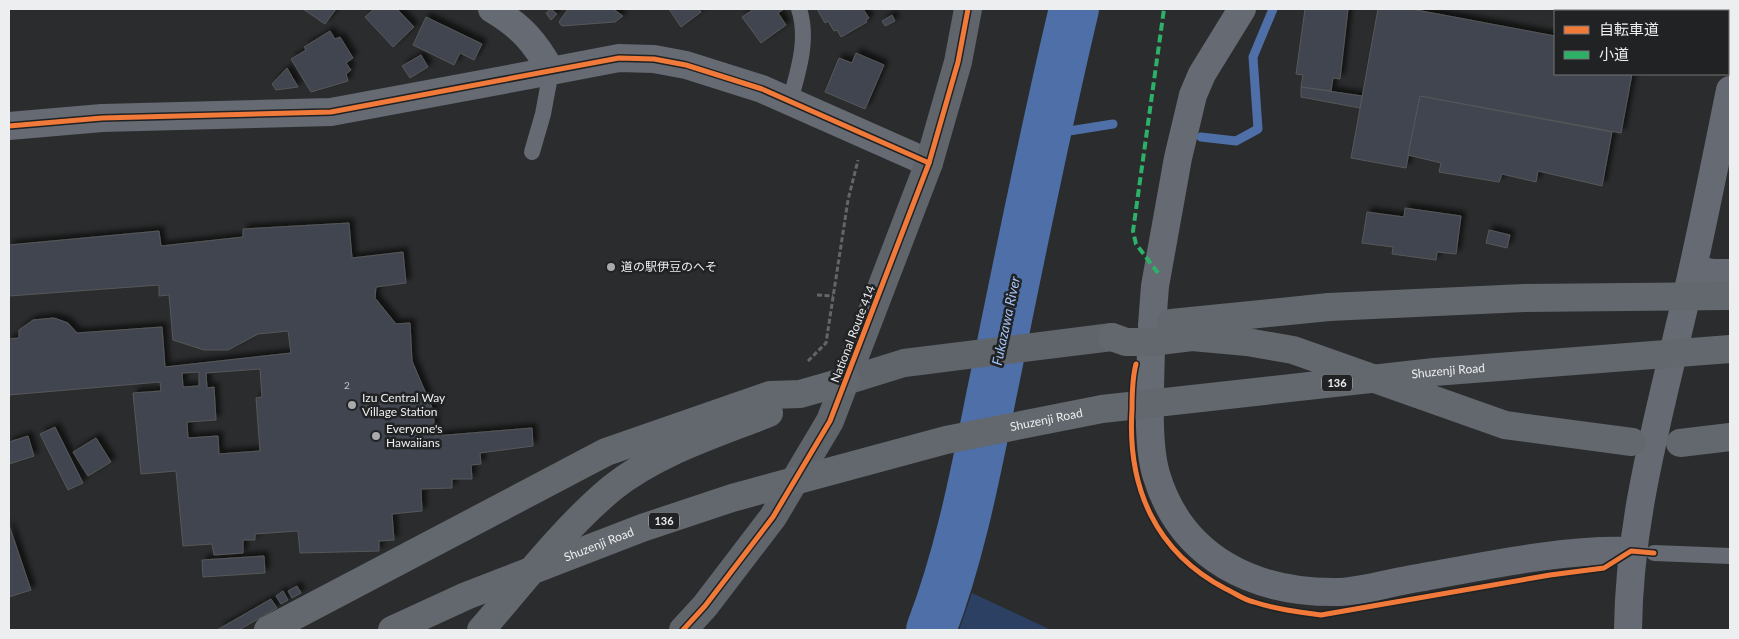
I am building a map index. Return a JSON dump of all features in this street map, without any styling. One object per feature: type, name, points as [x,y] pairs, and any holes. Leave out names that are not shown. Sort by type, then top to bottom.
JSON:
[{"type":"highway","name":"National Route 414","points":[[683,630],[705,606],[773,517],[830,421],[929,163],[958,62],[968,9]]},
{"type":"highway","points":[[1151,333],[1329,307],[1524,298],[1730,296]]},
{"type":"highway","points":[[268,630],[606,452],[770,394],[800,394],[904,363],[1112,337],[1125,329],[1247,342],[1293,350],[1505,425],[1632,442]]},
{"type":"highway","name":"Shuzenji Road","points":[[392,630],[466,596],[642,528],[732,498],[946,440],[1111,408],[1434,372],[1730,350]]},
{"type":"highway","points":[[481,630],[574,524],[613,488],[645,467],[686,446],[770,413],[800,394]]},
{"type":"highway","points":[[1680,443],[1730,436]]},
{"type":"street","points":[[492,9],[515,23],[532,41],[551,71]]},
{"type":"street","points":[[1242,9],[1210,61],[1193,95],[1178,158],[1155,286],[1151,333],[1152,444],[1155,472],[1166,502],[1179,524],[1199,547],[1220,563],[1244,577],[1271,586],[1341,592],[1560,555],[1611,550],[1642,552]]},
{"type":"street","points":[[9,126],[102,118],[330,112],[619,58],[654,59],[686,66],[762,88],[929,163]]},
{"type":"street","points":[[1628,630],[1628,593],[1642,552],[1645,472],[1693,269],[1730,90]]},
{"type":"street","points":[[1693,269],[1712,273],[1730,273]]},
{"type":"lane","points":[[790,101],[801,58],[802,21],[800,9]]},
{"type":"lane","points":[[532,152],[543,114],[551,71]]},
{"type":"lane","points":[[1642,552],[1730,556]]},
{"type":"path","points":[[808,362],[826,343],[848,200],[864,134]]},
{"type":"path","points":[[816,295],[833,296]]},
{"type":"shaded area","points":[[972,593],[1051,630],[959,630]]},
{"type":"building","points":[[303,9],[336,9],[325,24]]},
{"type":"building","points":[[374,9],[397,9],[414,27],[393,47],[365,17]]},
{"type":"building","points":[[551,9],[557,14],[551,20],[546,13]]},
{"type":"building","points":[[568,9],[613,9],[623,16],[615,22],[562,26],[559,22]]},
{"type":"building","points":[[669,9],[699,9],[701,12],[681,27]]},
{"type":"building","points":[[754,9],[784,9],[778,13],[786,25],[761,43],[742,17]]},
{"type":"building","points":[[817,9],[863,9],[869,18],[866,20],[867,22],[841,37],[837,30],[834,31],[828,21],[825,23]]},
{"type":"building","points":[[1305,9],[1348,9],[1340,79],[1333,78],[1331,91],[1301,87],[1303,75],[1296,74]]},
{"type":"building","points":[[1378,9],[1411,9],[1554,36],[1554,75],[1632,75],[1621,133],[1420,96],[1406,168],[1351,158]]},
{"type":"building","points":[[1583,9],[1644,9],[1644,10]]},
{"type":"building","points":[[892,15],[895,21],[885,26],[882,21]]},
{"type":"building","points":[[426,17],[482,44],[474,60],[460,53],[454,65],[413,45]]},
{"type":"building","points":[[330,31],[335,39],[340,37],[353,58],[346,63],[351,70],[346,74],[348,81],[311,92],[291,59],[306,50],[304,47]]},
{"type":"building","points":[[856,53],[884,65],[865,109],[825,92],[839,58],[852,63]]},
{"type":"building","points":[[421,55],[428,67],[410,78],[402,66]]},
{"type":"building","points":[[287,68],[298,87],[276,90],[272,84]]},
{"type":"building","points":[[1301,87],[1362,96],[1360,108],[1301,97]]},
{"type":"building","points":[[1420,96],[1612,132],[1602,186],[1538,171],[1536,182],[1502,174],[1499,182],[1439,172],[1441,163],[1408,155]]},
{"type":"building","points":[[1405,208],[1461,216],[1456,254],[1437,252],[1436,260],[1392,254],[1393,247],[1362,243],[1367,212],[1404,217]]},
{"type":"building","points":[[349,223],[352,258],[403,252],[406,283],[376,287],[375,298],[396,324],[410,323],[412,361],[433,410],[435,436],[532,428],[533,446],[480,453],[481,464],[471,465],[472,479],[452,479],[452,488],[421,489],[422,511],[392,514],[394,540],[379,541],[379,551],[300,553],[298,531],[255,534],[255,540],[243,540],[243,553],[214,555],[212,544],[183,546],[176,471],[141,474],[133,393],[161,391],[160,382],[9,395],[9,339],[19,338],[19,330],[33,320],[54,318],[68,323],[77,333],[162,327],[165,367],[291,353],[288,331],[258,334],[228,350],[204,350],[173,340],[169,295],[159,296],[159,285],[9,296],[9,245],[159,231],[161,246],[243,237],[243,229]],"holes":[[[260,369],[262,397],[256,398],[260,451],[219,454],[218,436],[188,438],[187,422],[216,420],[214,387],[207,388],[206,373]],[[199,372],[199,386],[183,387],[182,373]]]},
{"type":"building","points":[[1489,230],[1510,235],[1507,248],[1486,243]]},
{"type":"building","points":[[55,427],[83,483],[68,490],[40,434]]},
{"type":"building","points":[[28,436],[34,456],[9,464],[9,442]]},
{"type":"building","points":[[96,438],[111,462],[88,476],[73,452]]},
{"type":"building","points":[[9,525],[31,590],[9,597]]},
{"type":"building","points":[[264,556],[265,573],[203,577],[202,560]]},
{"type":"building","points":[[297,586],[301,593],[292,598],[288,591]]},
{"type":"building","points":[[283,591],[288,600],[281,604],[276,596]]},
{"type":"building","points":[[271,599],[277,608],[239,630],[217,630]]},
{"type":"waterway","name":"Fukazawa River","points":[[931,630],[953,565],[970,498],[1034,186],[1074,9]]},
{"type":"waterway","points":[[1201,137],[1236,141],[1258,129],[1253,57],[1273,9]]},
{"type":"waterway","points":[[1044,135],[1113,124]]},
{"type":"marked path","points":[[1158,273],[1136,244],[1133,231],[1164,9]]},
{"type":"cycle path","points":[[683,630],[705,606],[773,517],[830,421],[929,163],[958,62],[968,9]]},
{"type":"cycle path","points":[[9,126],[102,118],[331,112],[619,58],[654,59],[686,65],[762,89],[929,163]]},
{"type":"cycle path","points":[[1136,364],[1133,386],[1132,438],[1135,465],[1141,490],[1150,514],[1164,536],[1181,556],[1201,574],[1250,601],[1321,615],[1550,575],[1604,568],[1631,551],[1654,553]]},
{"type":"place","name":"道の駅伊豆のへそ","points":[[611,267]]},
{"type":"place","name":"Izu Central Way Village Station","points":[[352,405]]},
{"type":"place","name":"Everyone's Hawaiians","points":[[376,436]]}]
